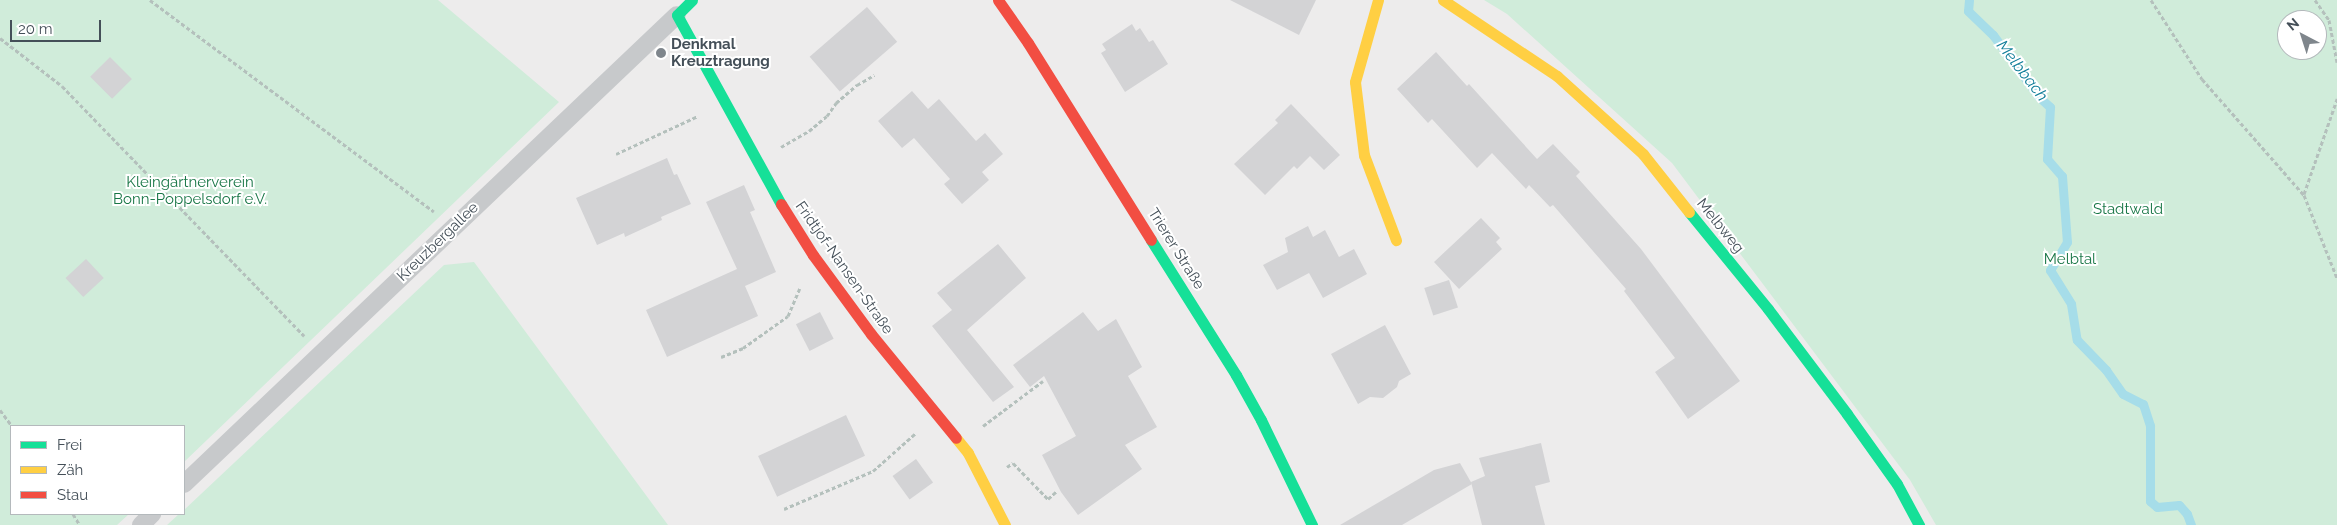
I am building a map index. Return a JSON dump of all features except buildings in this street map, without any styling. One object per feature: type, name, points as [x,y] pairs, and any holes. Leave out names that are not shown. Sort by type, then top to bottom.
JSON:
[{"type":"street","name":"Kreuzbergallee","points":[[677,15],[692,0]]},
{"type":"street","name":"Trierer Straße","points":[[998,0],[1028,43],[1236,375],[1261,420],[1312,525]]},
{"type":"street","points":[[1378,0],[1355,82],[1364,155],[1396,240]]},
{"type":"street","name":"Melbweg","points":[[1443,0],[1557,76],[1643,154],[1768,309],[1842,407],[1897,484],[1919,525]]},
{"type":"street","name":"Fridtjof-Nansen-Straße","points":[[677,15],[724,105],[813,255],[871,334],[968,453],[1005,525]]},
{"type":"lane","name":"Kreuzbergallee","points":[[185,483],[677,15]]},
{"type":"lane","points":[[141,525],[151,515]]},
{"type":"path","points":[[150,0],[429,207],[451,230]]},
{"type":"path","points":[[2151,0],[2202,79],[2304,195],[2337,278]]},
{"type":"path","points":[[2315,0],[2329,20],[2337,62]]},
{"type":"path","points":[[0,38],[62,86],[275,305],[309,342],[318,356]]},
{"type":"path","points":[[755,159],[791,143],[809,132],[827,116],[836,102],[857,85],[874,75]]},
{"type":"path","points":[[2304,195],[2337,99]]},
{"type":"path","points":[[616,154],[724,105]]},
{"type":"path","points":[[721,357],[743,348],[788,316],[813,255]]},
{"type":"path","points":[[960,443],[1044,381]]},
{"type":"path","points":[[0,410],[11,425]]},
{"type":"path","points":[[784,509],[873,471],[936,414]]},
{"type":"path","points":[[984,483],[1013,463],[1048,499],[1057,491]]},
{"type":"green space","name":"Kleingärtnerverein Bonn-Poppelsdorf e.V.","points":[[0,0],[438,0],[559,102],[185,461],[185,425],[10,425],[10,515],[128,515],[117,525],[0,525]]},
{"type":"green space","name":"Stadtwald","points":[[1484,0],[2337,0],[2337,525],[1936,525],[1910,480],[1672,163],[1507,14]]},
{"type":"green space","points":[[474,262],[668,525],[167,525],[178,515],[185,515],[185,509],[444,265]]},
{"type":"waterway","name":"Melbbach","points":[[1969,0],[1968,11],[1993,35],[2039,97],[2050,107],[2047,159],[2062,176],[2067,242],[2050,270],[2071,304],[2077,340],[2106,370],[2123,394],[2143,404],[2150,426],[2150,501],[2157,507],[2179,505],[2187,514],[2191,525]]},
{"type":"traffic: fast","points":[[692,0],[677,15],[781,204]]},
{"type":"traffic: fast","points":[[1689,212],[1768,309],[1847,414],[1897,484],[1919,525]]},
{"type":"traffic: fast","points":[[1151,240],[1236,375],[1261,420],[1312,525]]},
{"type":"traffic: slow","points":[[1378,0],[1355,82],[1364,155],[1396,240]]},
{"type":"traffic: slow","points":[[1443,0],[1557,76],[1643,154],[1689,212]]},
{"type":"traffic: slow","points":[[956,438],[968,453],[1005,525]]},
{"type":"traffic: jam","points":[[998,0],[1028,43],[1151,240]]},
{"type":"traffic: jam","points":[[781,204],[813,255],[871,334],[956,438]]},
{"type":"place","name":"Denkmal Kreuztragung","points":[[661,53]]},
{"type":"park label","name":"Melbtal","points":[[2070,260]]}]
